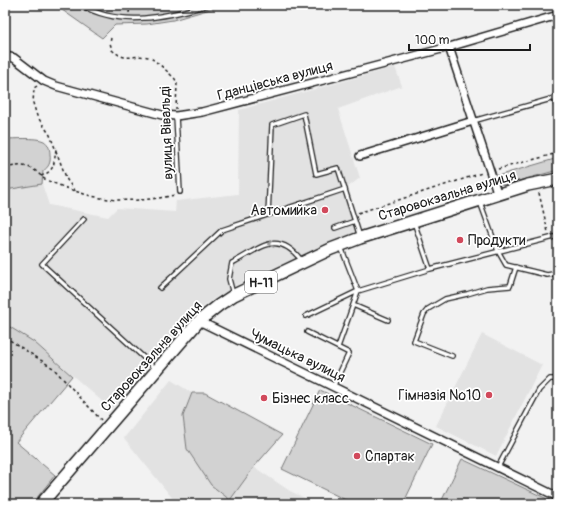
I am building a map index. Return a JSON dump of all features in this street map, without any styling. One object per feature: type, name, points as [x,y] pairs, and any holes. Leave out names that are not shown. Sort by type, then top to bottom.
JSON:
[{"type":"main road","name":"Старовокзальна вулиця","points":[[42,504],[199,321],[219,304],[234,295],[302,262],[360,238],[537,183],[558,179]]},
{"type":"street","name":"Гданцівська вулиця","points":[[5,56],[18,61],[44,82],[145,111],[176,116],[202,112],[449,47],[558,15]]},
{"type":"street","points":[[449,47],[498,195]]},
{"type":"street","points":[[360,156],[473,121]]},
{"type":"street","name":"Чумацька вулиця","points":[[199,321],[558,497]]},
{"type":"lane","points":[[80,5],[109,16],[146,19],[166,16],[208,5]]},
{"type":"lane","points":[[473,121],[556,97],[558,111]]},
{"type":"lane","points":[[268,215],[272,125],[304,114],[316,174],[338,168],[360,238]]},
{"type":"lane","name":"вулиця Вівальді","points":[[176,116],[180,192]]},
{"type":"lane","points":[[160,288],[222,230],[345,189]]},
{"type":"lane","points":[[480,200],[498,251],[506,265],[547,275],[558,273]]},
{"type":"lane","points":[[84,218],[42,264],[157,370]]},
{"type":"lane","points":[[336,228],[355,221]]},
{"type":"lane","points":[[414,221],[430,269]]},
{"type":"lane","points":[[306,316],[358,291],[430,269],[549,237],[558,236]]},
{"type":"lane","points":[[234,295],[229,279],[232,263],[266,244],[279,243],[293,250],[302,262]]},
{"type":"lane","points":[[338,347],[358,291],[341,246]]},
{"type":"lane","points":[[452,356],[414,341],[424,314],[428,309],[444,299],[487,288],[510,286],[516,267]]},
{"type":"lane","points":[[353,305],[388,320]]},
{"type":"lane","points":[[307,332],[349,353],[333,387]]},
{"type":"lane","points":[[498,468],[539,390],[550,378],[558,379]]},
{"type":"path","points":[[128,18],[130,5]]},
{"type":"path","name":"вулиця Вівальді","points":[[111,38],[110,43],[112,50],[117,55],[126,58],[151,58],[175,79],[177,84],[176,116]]},
{"type":"path","points":[[44,82],[34,88],[34,103],[37,116],[50,135],[67,180],[77,192]]},
{"type":"path","points":[[40,176],[48,174],[52,170],[55,161],[56,149]]},
{"type":"path","points":[[353,214],[490,171],[558,152]]},
{"type":"path","name":"вулиця Вівальді","points":[[5,168],[15,165],[26,166],[46,180],[77,192],[102,199],[124,201],[148,200],[176,195],[180,192]]},
{"type":"path","points":[[537,183],[549,237]]},
{"type":"path","points":[[5,337],[53,368],[107,427]]},
{"type":"shaded area","points":[[55,5],[224,5],[173,20],[147,24],[115,25],[102,38]]},
{"type":"shaded area","points":[[395,67],[402,86],[338,109],[360,178],[348,187],[361,232],[331,242],[242,282],[215,298],[194,314],[111,409],[34,342],[5,324],[5,190],[42,184],[49,205],[108,217],[117,208],[175,212],[176,201],[238,194],[239,110]]},
{"type":"shaded area","points":[[5,139],[36,139],[44,141],[47,144],[50,160],[47,168],[43,171],[42,184],[5,190]]},
{"type":"shaded area","points":[[558,158],[558,170],[504,185],[499,183],[497,176]]},
{"type":"shaded area","points":[[5,324],[34,342],[72,376],[16,442],[55,475],[32,504],[5,504]]},
{"type":"shaded area","name":"Гімназія №10","points":[[482,334],[542,365],[496,456],[436,426]]},
{"type":"shaded area","points":[[171,380],[192,393],[183,416],[187,449],[211,485],[230,500],[254,467],[290,491],[317,504],[177,504],[124,438]]},
{"type":"shaded area","name":"Спартак","points":[[320,390],[432,444],[403,504],[354,504],[282,469]]},
{"type":"shaded area","points":[[192,393],[205,393],[282,435],[254,467],[230,500],[211,485],[187,449],[183,416]]},
{"type":"shaded area","points":[[462,459],[558,504],[440,504]]},
{"type":"place","name":"Автомийка","points":[[325,210]]},
{"type":"place","name":"Продукти","points":[[460,240]]},
{"type":"place","name":"Гімназія №10","points":[[489,395]]},
{"type":"place","name":"Бізнес класс","points":[[264,398]]},
{"type":"place","name":"Спартак","points":[[357,456]]}]
